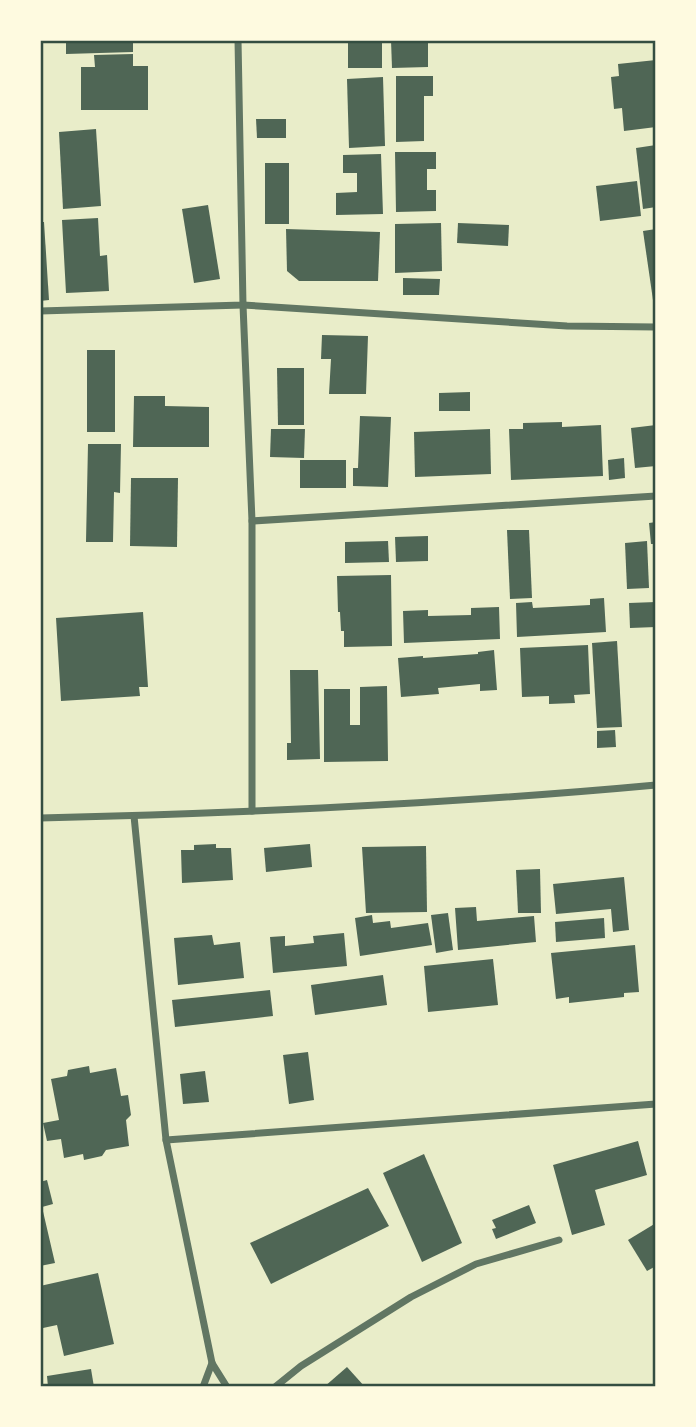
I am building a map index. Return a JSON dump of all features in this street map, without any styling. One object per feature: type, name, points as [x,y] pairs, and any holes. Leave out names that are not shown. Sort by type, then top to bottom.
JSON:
[{"type":"street","points":[[238,40],[243,304],[252,521],[252,811]]},
{"type":"street","points":[[40,311],[243,304],[567,326],[656,327]]},
{"type":"street","points":[[252,521],[656,496]]},
{"type":"street","points":[[40,818],[252,811],[528,797],[656,785]]},
{"type":"street","points":[[134,816],[166,1140],[212,1363],[227,1387]]},
{"type":"street","points":[[166,1140],[656,1104]]},
{"type":"street","points":[[275,1387],[301,1366],[411,1297],[476,1264],[559,1240]]},
{"type":"street","points":[[203,1387],[212,1363]]},
{"type":"building","points":[[40,40],[43,40],[43,98],[40,98]]},
{"type":"building","points":[[66,40],[133,40],[133,52],[66,54]]},
{"type":"building","points":[[348,40],[382,40],[382,68],[348,68]]},
{"type":"building","points":[[391,40],[428,40],[428,67],[392,68]]},
{"type":"building","points":[[133,54],[133,66],[148,66],[148,110],[81,110],[81,67],[95,67],[94,55]]},
{"type":"building","points":[[656,60],[656,127],[624,131],[622,108],[614,109],[611,77],[619,76],[618,64]]},
{"type":"building","points":[[396,76],[433,76],[433,96],[424,96],[424,141],[396,142]]},
{"type":"building","points":[[383,77],[385,146],[349,148],[347,79]]},
{"type":"building","points":[[256,119],[286,119],[286,138],[257,138]]},
{"type":"building","points":[[96,129],[101,206],[63,209],[59,132]]},
{"type":"building","points":[[656,145],[656,207],[643,209],[636,148]]},
{"type":"building","points":[[395,152],[436,152],[436,169],[427,169],[427,190],[436,190],[436,211],[396,212]]},
{"type":"building","points":[[381,154],[383,214],[336,215],[336,193],[357,192],[357,173],[343,173],[343,155]]},
{"type":"building","points":[[265,163],[289,163],[289,224],[265,224]]},
{"type":"building","points":[[637,181],[641,216],[600,221],[596,186]]},
{"type":"building","points":[[208,205],[220,279],[194,283],[182,209]]},
{"type":"building","points":[[98,218],[100,256],[107,255],[109,291],[66,293],[62,220]]},
{"type":"building","points":[[40,222],[44,222],[49,300],[40,301]]},
{"type":"building","points":[[441,223],[442,271],[395,273],[395,224]]},
{"type":"building","points":[[458,223],[509,225],[508,246],[457,243]]},
{"type":"building","points":[[286,229],[380,232],[378,281],[299,281],[287,271]]},
{"type":"building","points":[[656,229],[656,306],[654,307],[643,231]]},
{"type":"building","points":[[403,278],[440,279],[439,295],[403,295]]},
{"type":"building","points":[[322,335],[368,336],[366,394],[329,394],[331,359],[321,359]]},
{"type":"building","points":[[87,350],[115,350],[115,432],[87,432]]},
{"type":"building","points":[[277,368],[304,368],[304,425],[278,425]]},
{"type":"building","points":[[470,392],[470,411],[439,411],[439,393]]},
{"type":"building","points":[[134,396],[165,396],[165,406],[209,407],[209,447],[133,447]]},
{"type":"building","points":[[360,416],[391,417],[388,487],[353,486],[353,468],[358,468]]},
{"type":"building","points":[[562,422],[562,427],[601,425],[603,476],[511,480],[509,429],[523,429],[523,423]]},
{"type":"building","points":[[656,425],[656,466],[635,468],[631,428]]},
{"type":"building","points":[[271,429],[305,429],[304,458],[270,457]]},
{"type":"building","points":[[490,429],[491,474],[415,477],[414,432]]},
{"type":"building","points":[[88,444],[121,444],[120,493],[114,492],[113,542],[86,542]]},
{"type":"building","points":[[624,458],[625,478],[609,480],[608,460]]},
{"type":"building","points":[[300,460],[346,460],[346,488],[300,488]]},
{"type":"building","points":[[131,478],[178,478],[177,547],[130,546]]},
{"type":"building","points":[[656,522],[656,544],[651,544],[649,523]]},
{"type":"building","points":[[507,530],[529,530],[532,598],[510,599]]},
{"type":"building","points":[[428,536],[428,561],[396,562],[395,537]]},
{"type":"building","points":[[388,541],[389,562],[345,563],[345,542]]},
{"type":"building","points":[[647,541],[649,588],[627,589],[625,543]]},
{"type":"building","points":[[391,575],[392,646],[344,647],[344,631],[341,631],[338,612],[337,576]]},
{"type":"building","points":[[604,598],[606,632],[517,637],[516,603],[532,602],[533,608],[590,605],[590,599]]},
{"type":"building","points":[[656,602],[656,627],[630,628],[629,603]]},
{"type":"building","points":[[499,607],[500,639],[404,643],[403,611],[428,610],[428,616],[471,615],[471,608]]},
{"type":"building","points":[[143,612],[148,687],[139,687],[140,696],[61,701],[56,618]]},
{"type":"building","points":[[617,641],[622,727],[597,728],[592,643]]},
{"type":"building","points":[[588,645],[590,694],[574,695],[575,703],[549,704],[549,696],[522,697],[520,648]]},
{"type":"building","points":[[494,650],[497,690],[480,691],[480,684],[438,688],[439,694],[401,697],[398,658],[478,654]]},
{"type":"building","points":[[290,670],[318,670],[320,759],[287,760],[287,743],[291,743]]},
{"type":"building","points":[[387,686],[388,761],[324,762],[324,689],[350,689],[350,725],[360,725],[360,687]]},
{"type":"building","points":[[615,730],[616,747],[597,748],[597,731]]},
{"type":"building","points":[[216,844],[216,848],[231,848],[233,880],[182,883],[181,850],[194,850],[194,845]]},
{"type":"building","points":[[310,844],[312,867],[266,872],[264,848]]},
{"type":"building","points":[[426,846],[427,912],[366,913],[362,847]]},
{"type":"building","points":[[540,869],[541,913],[518,913],[516,870]]},
{"type":"building","points":[[624,877],[629,930],[613,932],[611,909],[556,914],[553,884]]},
{"type":"building","points":[[476,907],[477,921],[534,916],[536,942],[458,950],[455,908]]},
{"type":"building","points":[[448,913],[453,950],[436,953],[431,915]]},
{"type":"building","points":[[372,915],[373,923],[390,921],[391,928],[428,923],[432,945],[360,956],[355,918]]},
{"type":"building","points":[[604,918],[605,938],[556,942],[555,922]]},
{"type":"building","points":[[344,933],[347,966],[273,973],[270,937],[285,936],[285,946],[314,943],[313,936]]},
{"type":"building","points":[[212,935],[214,945],[240,942],[244,978],[178,985],[174,938]]},
{"type":"building","points":[[635,945],[639,992],[624,993],[624,997],[569,1003],[569,997],[556,999],[551,953]]},
{"type":"building","points":[[493,959],[498,1005],[428,1012],[424,966]]},
{"type":"building","points":[[383,975],[387,1005],[315,1015],[311,985]]},
{"type":"building","points":[[270,990],[273,1016],[175,1027],[172,1000]]},
{"type":"building","points":[[308,1052],[314,1100],[289,1104],[283,1055]]},
{"type":"building","points":[[89,1066],[90,1073],[116,1068],[121,1096],[128,1095],[131,1115],[126,1120],[129,1146],[106,1150],[102,1156],[84,1160],[83,1154],[64,1158],[61,1139],[47,1141],[43,1123],[59,1120],[51,1079],[67,1076],[68,1070]]},
{"type":"building","points":[[205,1071],[209,1102],[183,1104],[180,1074]]},
{"type":"building","points":[[638,1141],[647,1175],[595,1190],[605,1225],[572,1235],[553,1165]]},
{"type":"building","points":[[424,1154],[462,1243],[422,1262],[383,1173]]},
{"type":"building","points":[[47,1180],[53,1204],[42,1207],[55,1263],[40,1266],[40,1182]]},
{"type":"building","points":[[368,1188],[389,1226],[271,1284],[250,1243]]},
{"type":"building","points":[[529,1205],[536,1223],[496,1239],[492,1229],[496,1228],[492,1220]]},
{"type":"building","points":[[656,1223],[656,1266],[647,1271],[628,1240]]},
{"type":"building","points":[[98,1273],[114,1344],[64,1356],[57,1325],[43,1328],[40,1317],[40,1286]]},
{"type":"building","points":[[347,1367],[365,1387],[324,1387]]},
{"type":"building","points":[[91,1369],[94,1387],[48,1387],[47,1376]]}]
